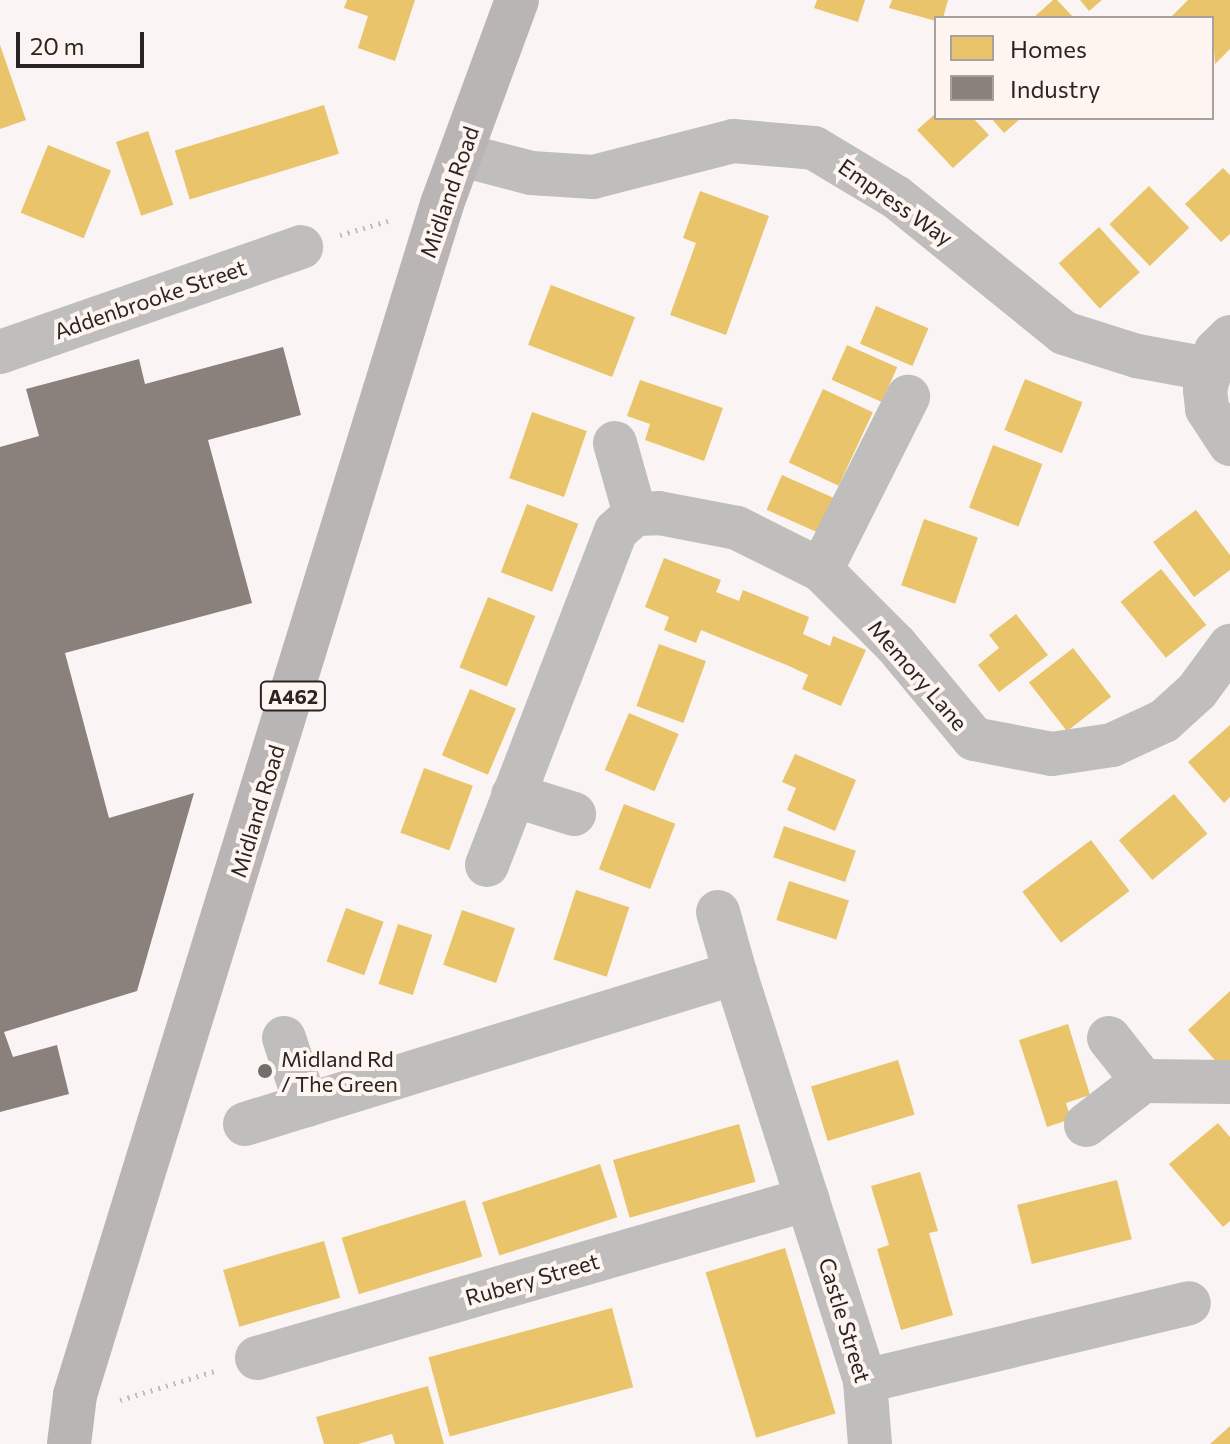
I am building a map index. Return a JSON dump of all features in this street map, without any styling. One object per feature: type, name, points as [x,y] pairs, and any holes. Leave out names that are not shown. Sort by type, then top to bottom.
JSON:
[{"type":"main road","name":"Midland Road","points":[[66,1424],[442,204],[517,0]]},
{"type":"street","name":"Empress Way","points":[[462,155],[531,173],[593,177],[733,141],[814,148],[860,172],[907,205],[1064,333],[1137,356],[1219,353]]},
{"type":"street","name":"Addenbrooke Street","points":[[0,352],[301,247]]},
{"type":"street","points":[[1219,353],[1207,409],[1230,444]]},
{"type":"street","points":[[821,570],[908,397]]},
{"type":"street","points":[[487,865],[616,531],[635,514],[615,443]]},
{"type":"street","name":"Memory Lane","points":[[635,514],[659,513],[737,528],[821,570],[896,645],[974,739],[1052,754],[1112,745],[1164,721],[1197,691],[1230,646]]},
{"type":"street","points":[[513,795],[574,814]]},
{"type":"street","name":"Castle Street","points":[[718,912],[865,1381],[870,1444]]},
{"type":"street","points":[[245,1124],[735,973]]},
{"type":"street","points":[[284,1038],[306,1105]]},
{"type":"street","points":[[1109,1038],[1143,1081]]},
{"type":"street","points":[[1086,1125],[1143,1081],[1230,1082]]},
{"type":"street","name":"Rubery Street","points":[[257,1358],[808,1199]]},
{"type":"street","points":[[865,1381],[1189,1303]]},
{"type":"path","points":[[301,247],[442,204]]},
{"type":"path","points":[[66,1424],[257,1358]]},
{"type":"building: Homes","points":[[347,0],[415,0],[395,61],[358,48],[368,16],[344,8]]},
{"type":"building: Homes","points":[[817,0],[865,0],[858,22],[814,8]]},
{"type":"building: Homes","points":[[892,0],[948,0],[944,16],[934,16],[934,20],[889,8]]},
{"type":"building: Homes","points":[[1057,0],[1072,16],[1035,16]]},
{"type":"building: Homes","points":[[1080,0],[1102,0],[1089,11]]},
{"type":"building: Homes","points":[[1188,0],[1230,0],[1230,49],[1215,64],[1214,16],[1172,16]]},
{"type":"building: Homes","points":[[0,45],[26,120],[0,129]]},
{"type":"building: Homes","points":[[324,105],[339,154],[190,199],[175,151]]},
{"type":"building: Homes","points":[[934,115],[934,120],[975,120],[989,135],[953,168],[917,130]]},
{"type":"building: Homes","points":[[993,120],[1019,120],[1004,133]]},
{"type":"building: Homes","points":[[148,131],[173,205],[141,216],[116,142]]},
{"type":"building: Homes","points":[[48,145],[111,170],[84,238],[21,213]]},
{"type":"building: Homes","points":[[1223,168],[1230,175],[1230,234],[1221,242],[1185,204]]},
{"type":"building: Homes","points":[[1149,186],[1189,228],[1150,266],[1109,224]]},
{"type":"building: Homes","points":[[700,191],[769,216],[726,335],[670,315],[696,243],[683,238]]},
{"type":"building: Homes","points":[[1099,227],[1140,272],[1100,308],[1059,263]]},
{"type":"building: Homes","points":[[551,285],[635,317],[612,377],[528,345]]},
{"type":"building: Homes","points":[[876,306],[928,328],[912,366],[860,344]]},
{"type":"building: Homes","points":[[847,345],[897,367],[882,402],[832,380]]},
{"type":"building: Homes","points":[[1025,379],[1082,402],[1062,453],[1004,430]]},
{"type":"building: Homes","points":[[640,380],[723,408],[704,461],[645,440],[650,424],[627,416]]},
{"type":"building: Homes","points":[[823,389],[873,412],[839,486],[789,462]]},
{"type":"building: Homes","points":[[532,412],[587,431],[564,497],[509,478]]},
{"type":"building: Homes","points":[[993,445],[1042,464],[1018,527],[969,508]]},
{"type":"building: Homes","points":[[782,475],[835,499],[820,533],[767,510]]},
{"type":"building: Homes","points":[[527,504],[578,524],[552,592],[501,572]]},
{"type":"building: Homes","points":[[1196,510],[1230,555],[1230,570],[1194,597],[1153,542]]},
{"type":"building: Homes","points":[[924,519],[978,538],[955,604],[901,585]]},
{"type":"building: Homes","points":[[664,558],[721,580],[716,592],[739,601],[743,590],[809,617],[803,634],[830,646],[833,636],[866,650],[841,706],[802,689],[808,675],[789,666],[701,630],[696,643],[664,630],[669,617],[645,607]]},
{"type":"building: Homes","points":[[1161,569],[1206,625],[1166,658],[1121,602]]},
{"type":"building: Homes","points":[[488,597],[535,616],[507,687],[460,667]]},
{"type":"building: Homes","points":[[1016,614],[1048,655],[999,692],[978,665],[999,648],[989,635]]},
{"type":"building: Homes","points":[[659,644],[706,661],[683,723],[636,706]]},
{"type":"building: Homes","points":[[1073,648],[1111,697],[1067,731],[1029,682]]},
{"type":"building: Homes","points":[[470,689],[516,709],[488,775],[442,755]]},
{"type":"building: Homes","points":[[629,713],[679,734],[654,791],[605,770]]},
{"type":"building: Homes","points":[[1230,725],[1230,797],[1224,803],[1188,762]]},
{"type":"building: Homes","points":[[795,754],[856,780],[835,831],[787,810],[796,788],[782,782]]},
{"type":"building: Homes","points":[[424,768],[473,786],[449,851],[400,833]]},
{"type":"building: Homes","points":[[1174,794],[1207,834],[1152,880],[1119,840]]},
{"type":"building: Homes","points":[[624,804],[675,824],[650,889],[599,869]]},
{"type":"building: Homes","points":[[784,826],[856,851],[845,882],[773,857]]},
{"type":"building: Homes","points":[[1091,840],[1130,891],[1061,943],[1022,892]]},
{"type":"building: Homes","points":[[789,881],[849,900],[836,939],[776,920]]},
{"type":"building: Homes","points":[[576,890],[629,907],[607,977],[553,959]]},
{"type":"building: Homes","points":[[346,908],[384,922],[364,975],[327,962]]},
{"type":"building: Homes","points":[[462,910],[515,928],[496,983],[443,965]]},
{"type":"building: Homes","points":[[398,924],[432,935],[413,995],[379,984]]},
{"type":"building: Homes","points":[[1230,991],[1230,1061],[1222,1068],[1188,1030]]},
{"type":"building: Homes","points":[[1068,1024],[1090,1095],[1066,1103],[1071,1119],[1047,1127],[1019,1040]]},
{"type":"building: Homes","points":[[898,1060],[915,1115],[828,1141],[811,1087]]},
{"type":"building: Homes","points":[[1218,1123],[1230,1137],[1230,1221],[1223,1227],[1169,1164]]},
{"type":"building: Homes","points":[[739,1124],[756,1182],[630,1218],[613,1160]]},
{"type":"building: Homes","points":[[600,1164],[617,1217],[499,1256],[482,1202]]},
{"type":"building: Homes","points":[[920,1172],[938,1231],[929,1233],[953,1315],[901,1330],[877,1249],[889,1245],[871,1186]]},
{"type":"building: Homes","points":[[1117,1180],[1132,1239],[1032,1264],[1017,1205]]},
{"type":"building: Homes","points":[[465,1200],[482,1256],[359,1294],[342,1238]]},
{"type":"building: Homes","points":[[324,1241],[340,1298],[239,1327],[223,1270]]},
{"type":"building: Homes","points":[[785,1248],[836,1413],[756,1438],[706,1272]]},
{"type":"building: Homes","points":[[612,1308],[633,1387],[450,1436],[428,1357]]},
{"type":"building: Homes","points":[[428,1386],[444,1444],[395,1444],[392,1434],[358,1444],[324,1444],[316,1417]]},
{"type":"building: Homes","points":[[1230,1426],[1230,1444],[1210,1444]]},
{"type":"building: Industry","points":[[283,347],[301,415],[208,440],[252,603],[65,653],[109,818],[194,793],[137,991],[4,1032],[13,1057],[57,1045],[69,1094],[0,1112],[0,447],[39,436],[26,389],[139,359],[145,384]]},
{"type":"place","name":"Midland Rd / The Green","points":[[265,1071]]}]
